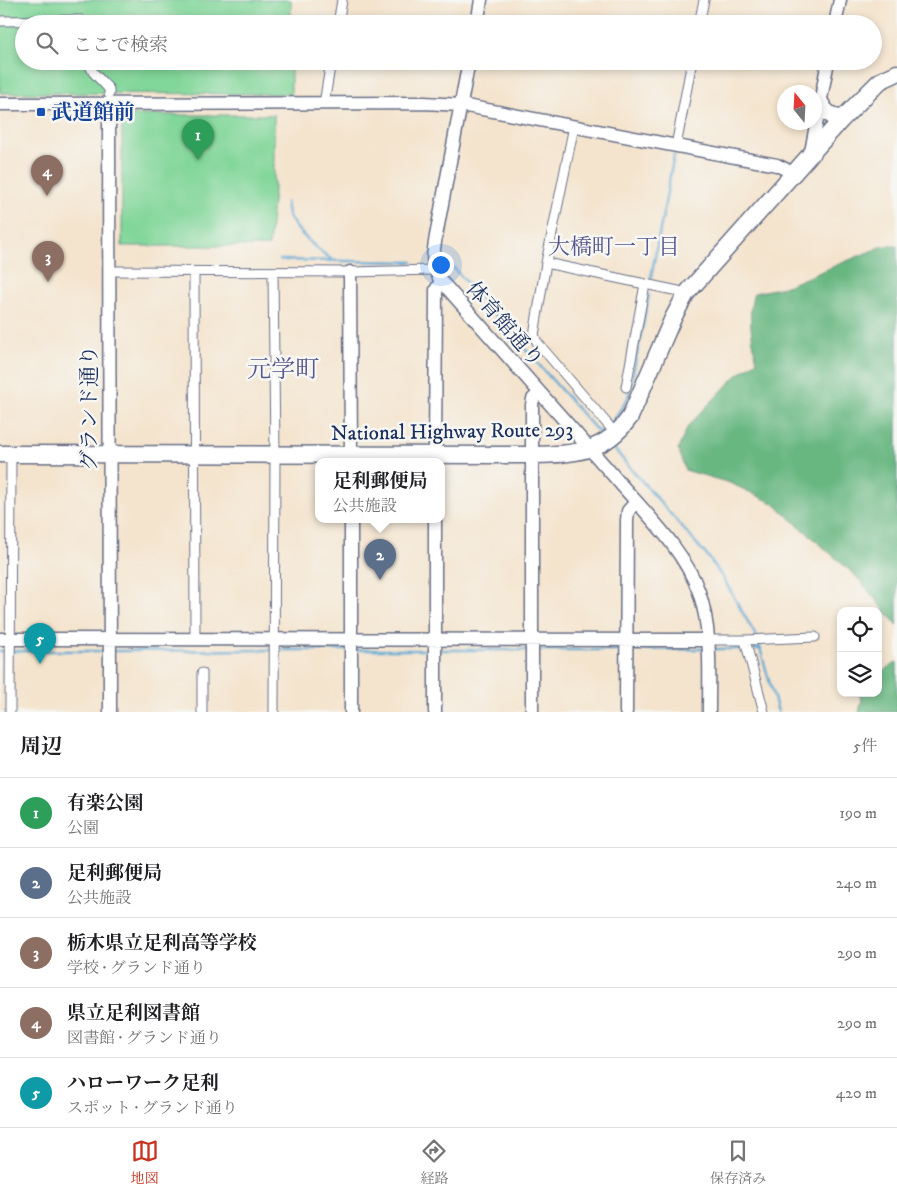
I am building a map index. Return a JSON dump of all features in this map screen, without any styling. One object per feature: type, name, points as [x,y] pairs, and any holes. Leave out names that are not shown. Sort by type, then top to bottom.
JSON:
[{"type":"highway","name":"National Highway Route 293","points":[[5,454],[275,454],[351,458],[435,458],[565,454],[600,446],[616,434],[630,417],[673,318],[686,294],[842,119],[880,81],[897,72]]},
{"type":"highway","points":[[822,106],[830,116],[842,119]]},
{"type":"street","points":[[340,15],[342,0]]},
{"type":"street","points":[[478,15],[481,0]]},
{"type":"street","points":[[701,15],[704,0]]},
{"type":"street","points":[[837,15],[840,0]]},
{"type":"street","points":[[0,21],[15,21]]},
{"type":"street","points":[[92,70],[109,89],[109,99]]},
{"type":"street","points":[[324,104],[330,70]]},
{"type":"street","points":[[110,271],[350,272],[434,270],[433,260],[436,236],[468,70]]},
{"type":"street","points":[[676,146],[690,70]]},
{"type":"street","points":[[822,85],[823,70]]},
{"type":"street","points":[[0,104],[109,99],[461,105],[777,165],[793,173]]},
{"type":"street","name":"グランド通り","points":[[109,99],[110,712]]},
{"type":"street","points":[[574,126],[546,263],[534,335],[537,342],[616,434]]},
{"type":"street","points":[[811,152],[815,130]]},
{"type":"street","points":[[546,263],[686,294]]},
{"type":"street","name":"体育館通り","points":[[434,270],[676,549],[689,570],[702,603],[708,640],[709,712]]},
{"type":"street","points":[[194,272],[195,640]]},
{"type":"street","points":[[273,272],[275,454],[274,712]]},
{"type":"street","points":[[350,272],[351,458]]},
{"type":"street","points":[[435,458],[436,290],[442,281]]},
{"type":"street","points":[[626,387],[645,284]]},
{"type":"street","points":[[532,712],[532,405],[533,399],[539,393]]},
{"type":"street","points":[[5,454],[5,639],[10,712]]},
{"type":"street","points":[[626,712],[627,520],[628,511],[636,502]]},
{"type":"street","points":[[351,523],[351,712]]},
{"type":"street","points":[[435,523],[435,712]]},
{"type":"street","points":[[5,639],[747,640],[815,637]]},
{"type":"street","points":[[747,640],[764,712]]},
{"type":"street","points":[[202,673],[202,712]]},
{"type":"green space","points":[[0,0],[291,0],[291,15],[15,15],[15,70],[291,70],[291,94],[0,93]]},
{"type":"green space","points":[[127,115],[274,115],[274,189],[269,246],[122,246],[122,121]]},
{"type":"green space","points":[[883,246],[897,246],[897,625],[855,575],[773,503],[730,483],[685,470],[678,449],[688,426],[736,376],[757,361],[751,318],[754,293],[784,287]]},
{"type":"green space","points":[[897,662],[897,712],[859,712],[862,699],[860,697],[882,697],[882,672]]},
{"type":"waterway","points":[[651,278],[674,155]]},
{"type":"waterway","points":[[286,202],[288,214],[296,227],[334,261]]},
{"type":"waterway","points":[[280,260],[412,262]]},
{"type":"waterway","points":[[447,263],[452,266],[599,433],[612,422],[628,398],[649,295]]},
{"type":"waterway","points":[[614,449],[709,558],[723,578],[756,636]]},
{"type":"waterway","points":[[758,641],[778,712]]},
{"type":"waterway","points":[[631,650],[703,649]]},
{"type":"waterway","points":[[714,649],[761,649]]},
{"type":"waterway","points":[[114,651],[271,650]]},
{"type":"waterway","points":[[276,650],[346,650]]},
{"type":"waterway","points":[[354,650],[431,650]]},
{"type":"waterway","points":[[439,650],[528,650]]},
{"type":"waterway","points":[[536,650],[623,650]]},
{"type":"waterway","points":[[0,651],[106,651]]},
{"type":"place","name":"武道館前","points":[[41,112]]},
{"type":"place","name":"有楽公園","points":[[198,160]]},
{"type":"place","name":"県立足利図書館","points":[[47,196]]},
{"type":"place","name":"栃木県立足利高等学校","points":[[48,282]]},
{"type":"place","name":"足利郵便局","points":[[380,580]]},
{"type":"place","name":"ハローワーク足利","points":[[40,664]]},
{"type":"district","name":"大橋町一丁目","points":[[614,246]]},
{"type":"district","name":"元学町","points":[[283,369]]}]
